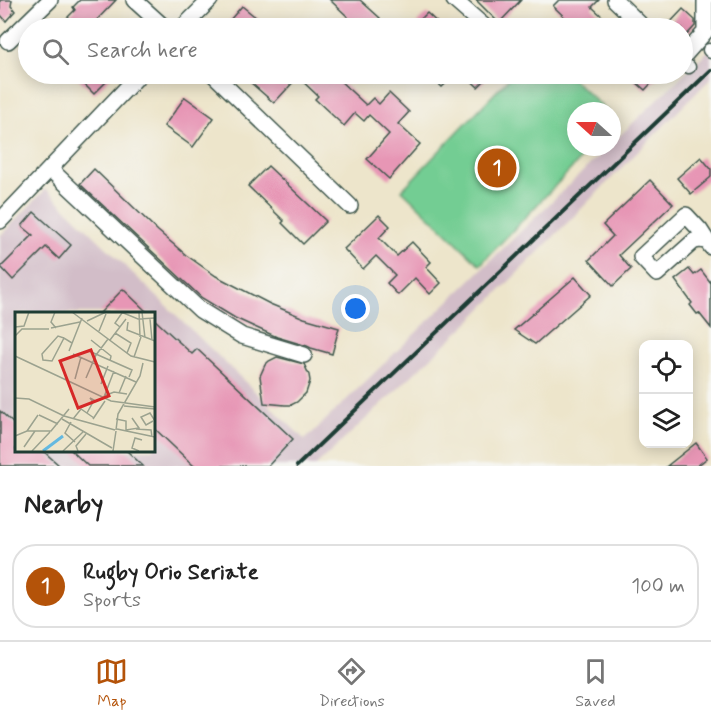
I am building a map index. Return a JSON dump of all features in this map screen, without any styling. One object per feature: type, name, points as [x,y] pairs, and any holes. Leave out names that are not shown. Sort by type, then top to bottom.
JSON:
[{"type":"street","points":[[32,18],[50,0]]},
{"type":"street","points":[[134,0],[154,18]]},
{"type":"street","points":[[192,18],[210,0]]},
{"type":"street","points":[[454,0],[475,18]]},
{"type":"street","points":[[615,0],[634,18]]},
{"type":"street","points":[[693,51],[705,32],[705,0]]},
{"type":"street","points":[[9,41],[18,32]]},
{"type":"street","points":[[0,221],[131,84]]},
{"type":"street","points":[[223,84],[350,206]]},
{"type":"street","points":[[50,169],[200,310],[242,336],[304,355]]},
{"type":"shaded area","points":[[711,48],[711,78],[472,319],[316,466],[0,466],[0,236],[46,189],[305,440],[599,156],[621,156],[621,134],[673,84],[693,84],[693,65]]},
{"type":"green space","points":[[503,84],[578,84],[597,102],[567,102],[567,156],[583,156],[480,265],[402,190]]},
{"type":"building","points":[[0,0],[12,0],[11,6],[15,11],[6,21],[0,14]]},
{"type":"building","points":[[80,0],[116,0],[99,18],[67,18],[75,10],[73,7]]},
{"type":"building","points":[[330,0],[360,0],[380,18],[347,18]]},
{"type":"building","points":[[476,0],[521,0],[504,18],[494,18]]},
{"type":"building","points":[[559,0],[599,0],[592,7],[604,18],[566,18],[553,6]]},
{"type":"building","points":[[242,6],[257,18],[232,18]]},
{"type":"building","points":[[683,9],[693,18],[674,18]]},
{"type":"building","points":[[427,13],[432,18],[422,18]]},
{"type":"building","points":[[84,84],[104,84],[94,94]]},
{"type":"building","points":[[252,84],[292,84],[274,103]]},
{"type":"building","points":[[305,84],[343,84],[366,105],[373,98],[379,104],[389,93],[409,112],[398,124],[420,144],[389,179],[367,159],[389,134],[369,115],[364,121],[355,113],[344,126],[315,99],[318,96]]},
{"type":"building","points":[[638,84],[651,84],[645,90]]},
{"type":"building","points":[[185,97],[214,118],[193,147],[164,126]]},
{"type":"building","points":[[701,157],[711,169],[711,177],[691,194],[677,178]]},
{"type":"building","points":[[268,166],[326,221],[303,244],[282,223],[284,221],[248,186]]},
{"type":"building","points":[[94,169],[158,231],[216,276],[270,304],[304,318],[339,328],[332,354],[277,337],[235,318],[202,298],[80,184]]},
{"type":"building","points":[[650,180],[673,204],[619,255],[631,269],[613,286],[589,260],[613,236],[603,225]]},
{"type":"building","points":[[34,212],[71,245],[59,259],[46,247],[13,280],[1,267],[33,235],[22,226]]},
{"type":"building","points":[[379,215],[390,226],[379,238],[397,256],[412,242],[431,262],[426,267],[441,283],[430,294],[415,278],[398,295],[387,283],[395,275],[376,256],[363,269],[344,249]]},
{"type":"building","points":[[689,269],[694,275],[701,270],[711,283],[711,328],[690,305],[692,303],[675,280]]},
{"type":"building","points":[[575,277],[591,295],[535,344],[514,330]]},
{"type":"building","points":[[123,289],[147,312],[101,312]]},
{"type":"building","points":[[154,319],[192,354],[197,349],[293,439],[268,466],[194,466],[154,428]]},
{"type":"building","points":[[277,357],[304,364],[309,375],[310,381],[306,393],[291,405],[264,403],[260,376],[265,365]]},
{"type":"building","points":[[0,411],[15,425],[15,451],[43,451],[60,466],[0,466]]},
{"type":"building","points":[[696,443],[707,458],[697,466],[667,466],[690,448],[693,448]]},
{"type":"building","points":[[72,451],[127,451],[143,466],[88,466]]},
{"type":"railway","points":[[297,466],[711,70]]},
{"type":"place","name":"Rugby Orio Seriate","points":[[497,168]]}]
